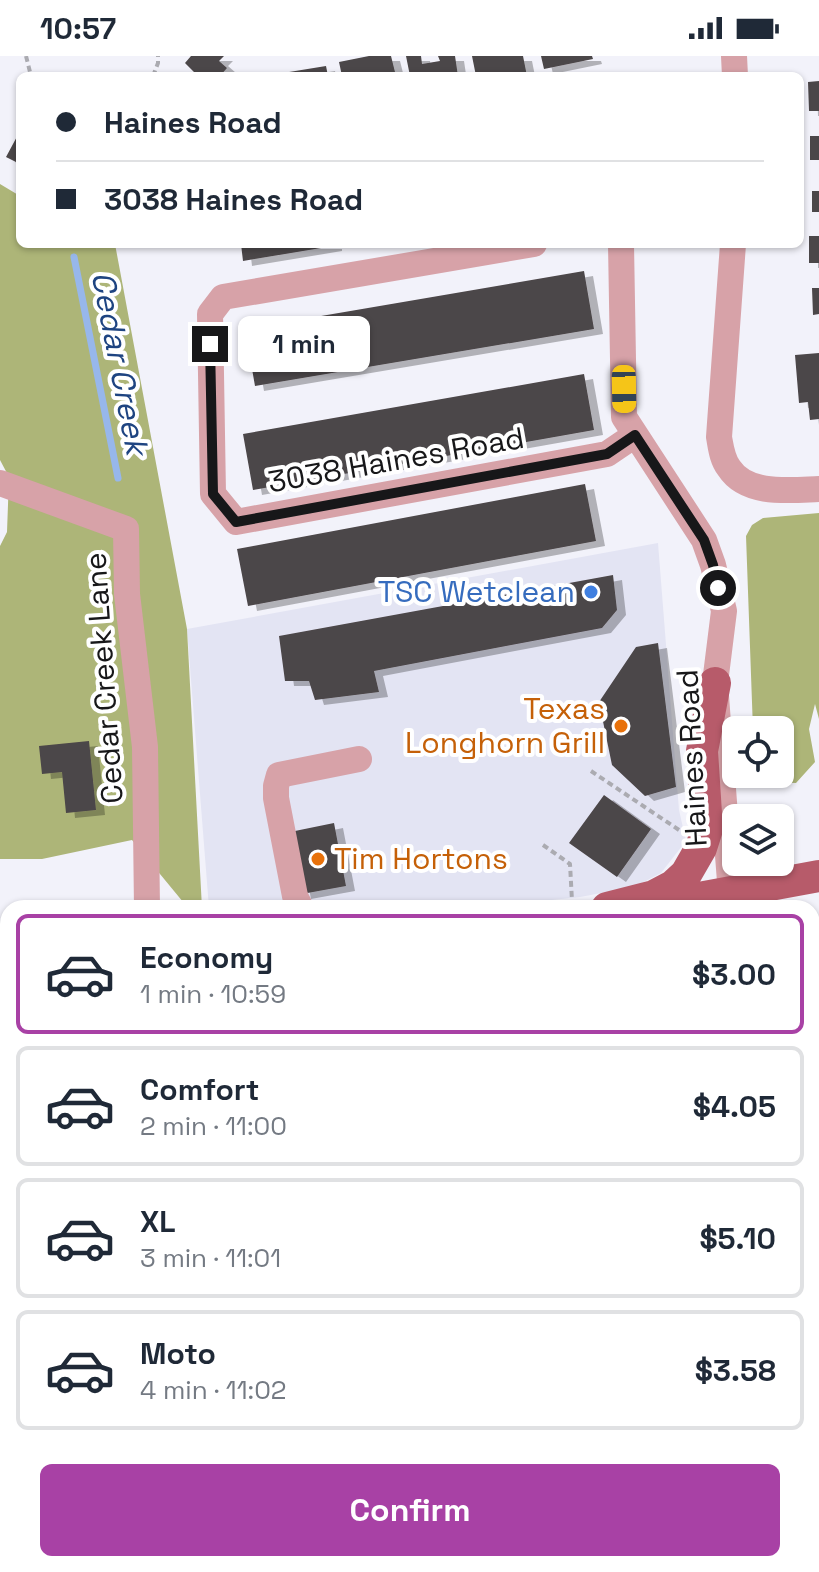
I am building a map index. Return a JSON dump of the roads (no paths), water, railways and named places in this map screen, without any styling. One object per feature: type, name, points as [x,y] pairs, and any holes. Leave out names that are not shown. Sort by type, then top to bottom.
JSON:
[{"type":"main road","points":[[638,900],[673,886],[686,874],[701,848],[707,829],[702,751],[715,683]]},
{"type":"main road","points":[[732,900],[819,876]]},
{"type":"street","name":"3038 Haines Road","points":[[511,248],[223,297],[210,314],[213,494],[236,522],[607,454],[635,435]]},
{"type":"street","points":[[621,248],[624,417],[635,435]]},
{"type":"street","points":[[733,248],[719,437],[723,456],[730,471],[764,489],[819,489]]},
{"type":"street","name":"Haines Road","points":[[635,435],[704,540],[724,611],[715,683],[732,900]]},
{"type":"street","name":"Cedar Creek Lane","points":[[0,483],[126,529],[127,594],[145,747],[147,900]]},
{"type":"street","points":[[297,900],[276,798],[279,775],[359,759]]},
{"type":"waterway","name":"Cedar Creek","points":[[74,257],[118,478]]},
{"type":"place","name":"TSC Wetclean","points":[[591,592]]},
{"type":"place","name":"Texas Longhorn Grill","points":[[621,726]]},
{"type":"place","name":"Tim Hortons","points":[[318,859]]}]
